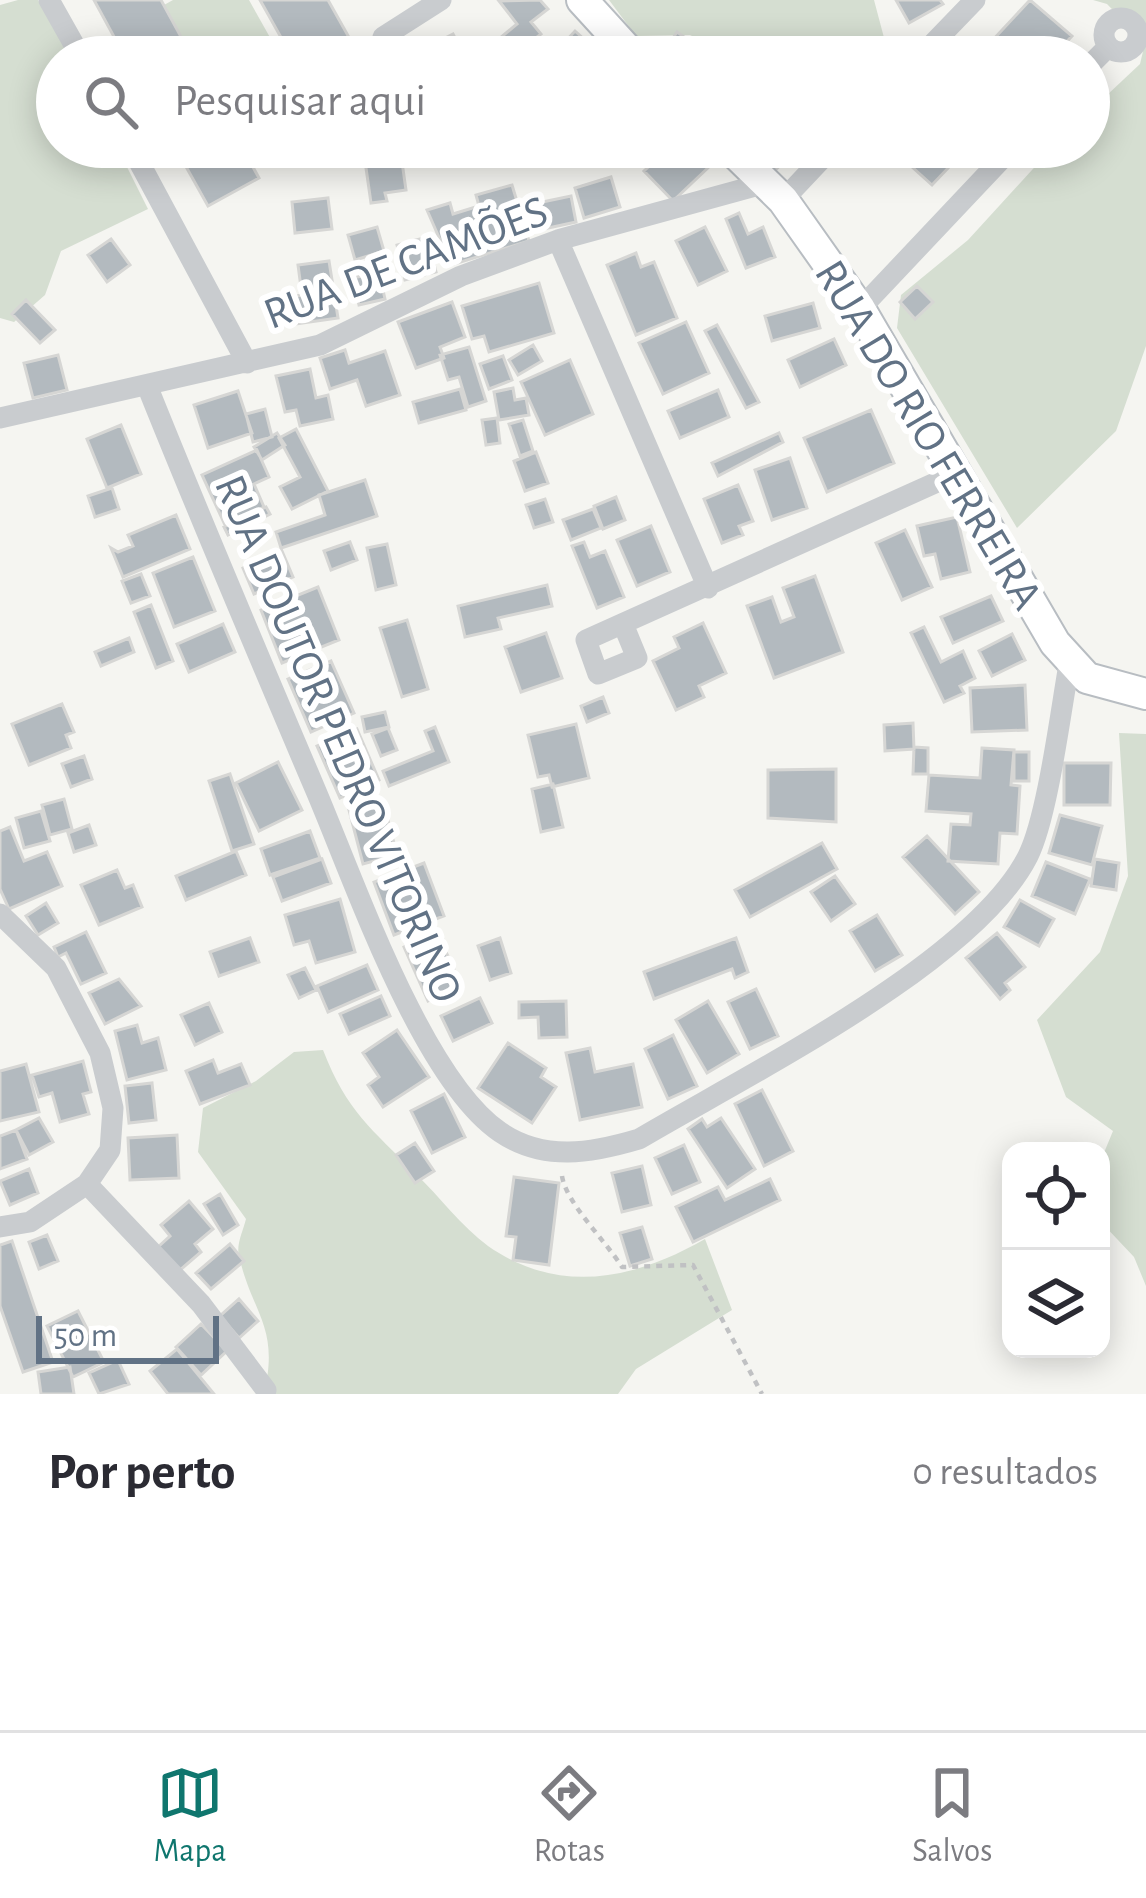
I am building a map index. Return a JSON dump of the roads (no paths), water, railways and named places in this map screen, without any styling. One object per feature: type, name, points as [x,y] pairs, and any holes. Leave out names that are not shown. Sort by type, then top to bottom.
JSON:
[{"type":"street","points":[[49,0],[69,36]]},
{"type":"street","points":[[581,0],[614,36]]},
{"type":"street","points":[[940,36],[975,0]]},
{"type":"street","points":[[384,36],[425,4]]},
{"type":"street","points":[[142,168],[247,363]]},
{"type":"street","name":"RUA DO RIO FERREIRA","points":[[750,168],[774,191],[860,309],[1070,659],[1087,678],[1146,694]]},
{"type":"street","points":[[774,191],[805,168]]},
{"type":"street","points":[[860,309],[993,168]]},
{"type":"street","name":"RUA DE CAMÕES","points":[[0,418],[148,388],[320,345],[461,275],[558,240],[774,191]]},
{"type":"street","points":[[558,240],[708,588]]},
{"type":"street","name":"RUA DOUTOR PEDRO VITORINO","points":[[148,388],[374,936],[440,1062],[472,1108],[502,1134],[559,1152],[592,1154],[639,1139],[909,976],[991,910],[1029,854],[1070,659]]},
{"type":"street","points":[[623,625],[955,474]]},
{"type":"street","points":[[0,914],[56,968],[100,1053],[113,1108],[110,1150],[87,1184],[30,1222],[0,1227]]},
{"type":"street","points":[[87,1184],[201,1304],[266,1390]]}]
